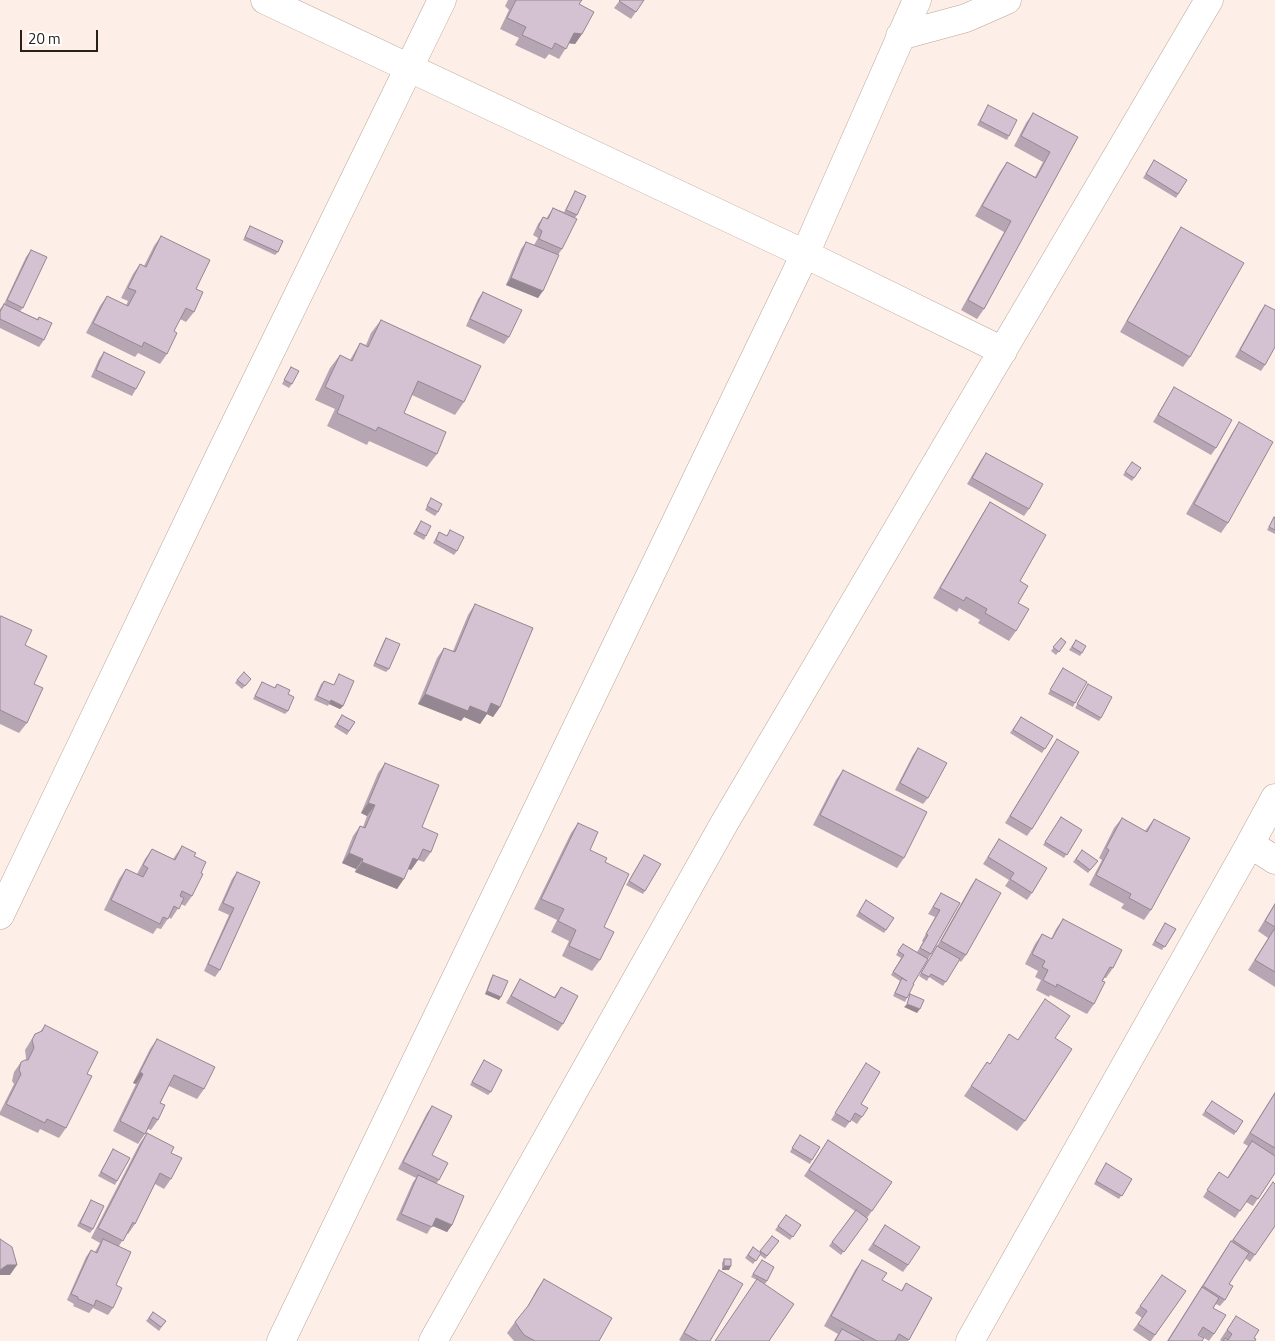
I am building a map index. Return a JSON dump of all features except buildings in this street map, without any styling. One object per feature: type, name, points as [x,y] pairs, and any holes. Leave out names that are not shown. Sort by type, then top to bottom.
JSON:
[{"type":"street","points":[[265,0],[805,254],[1003,351]]},
{"type":"street","points":[[0,915],[442,0]]},
{"type":"street","points":[[281,1341],[805,254],[917,0]]},
{"type":"street","points":[[900,36],[966,18],[1007,0]]},
{"type":"street","points":[[433,1341],[725,822],[1209,0]]},
{"type":"street","points":[[970,1341],[1275,798]]},
{"type":"street","points":[[1250,844],[1275,860]]}]
